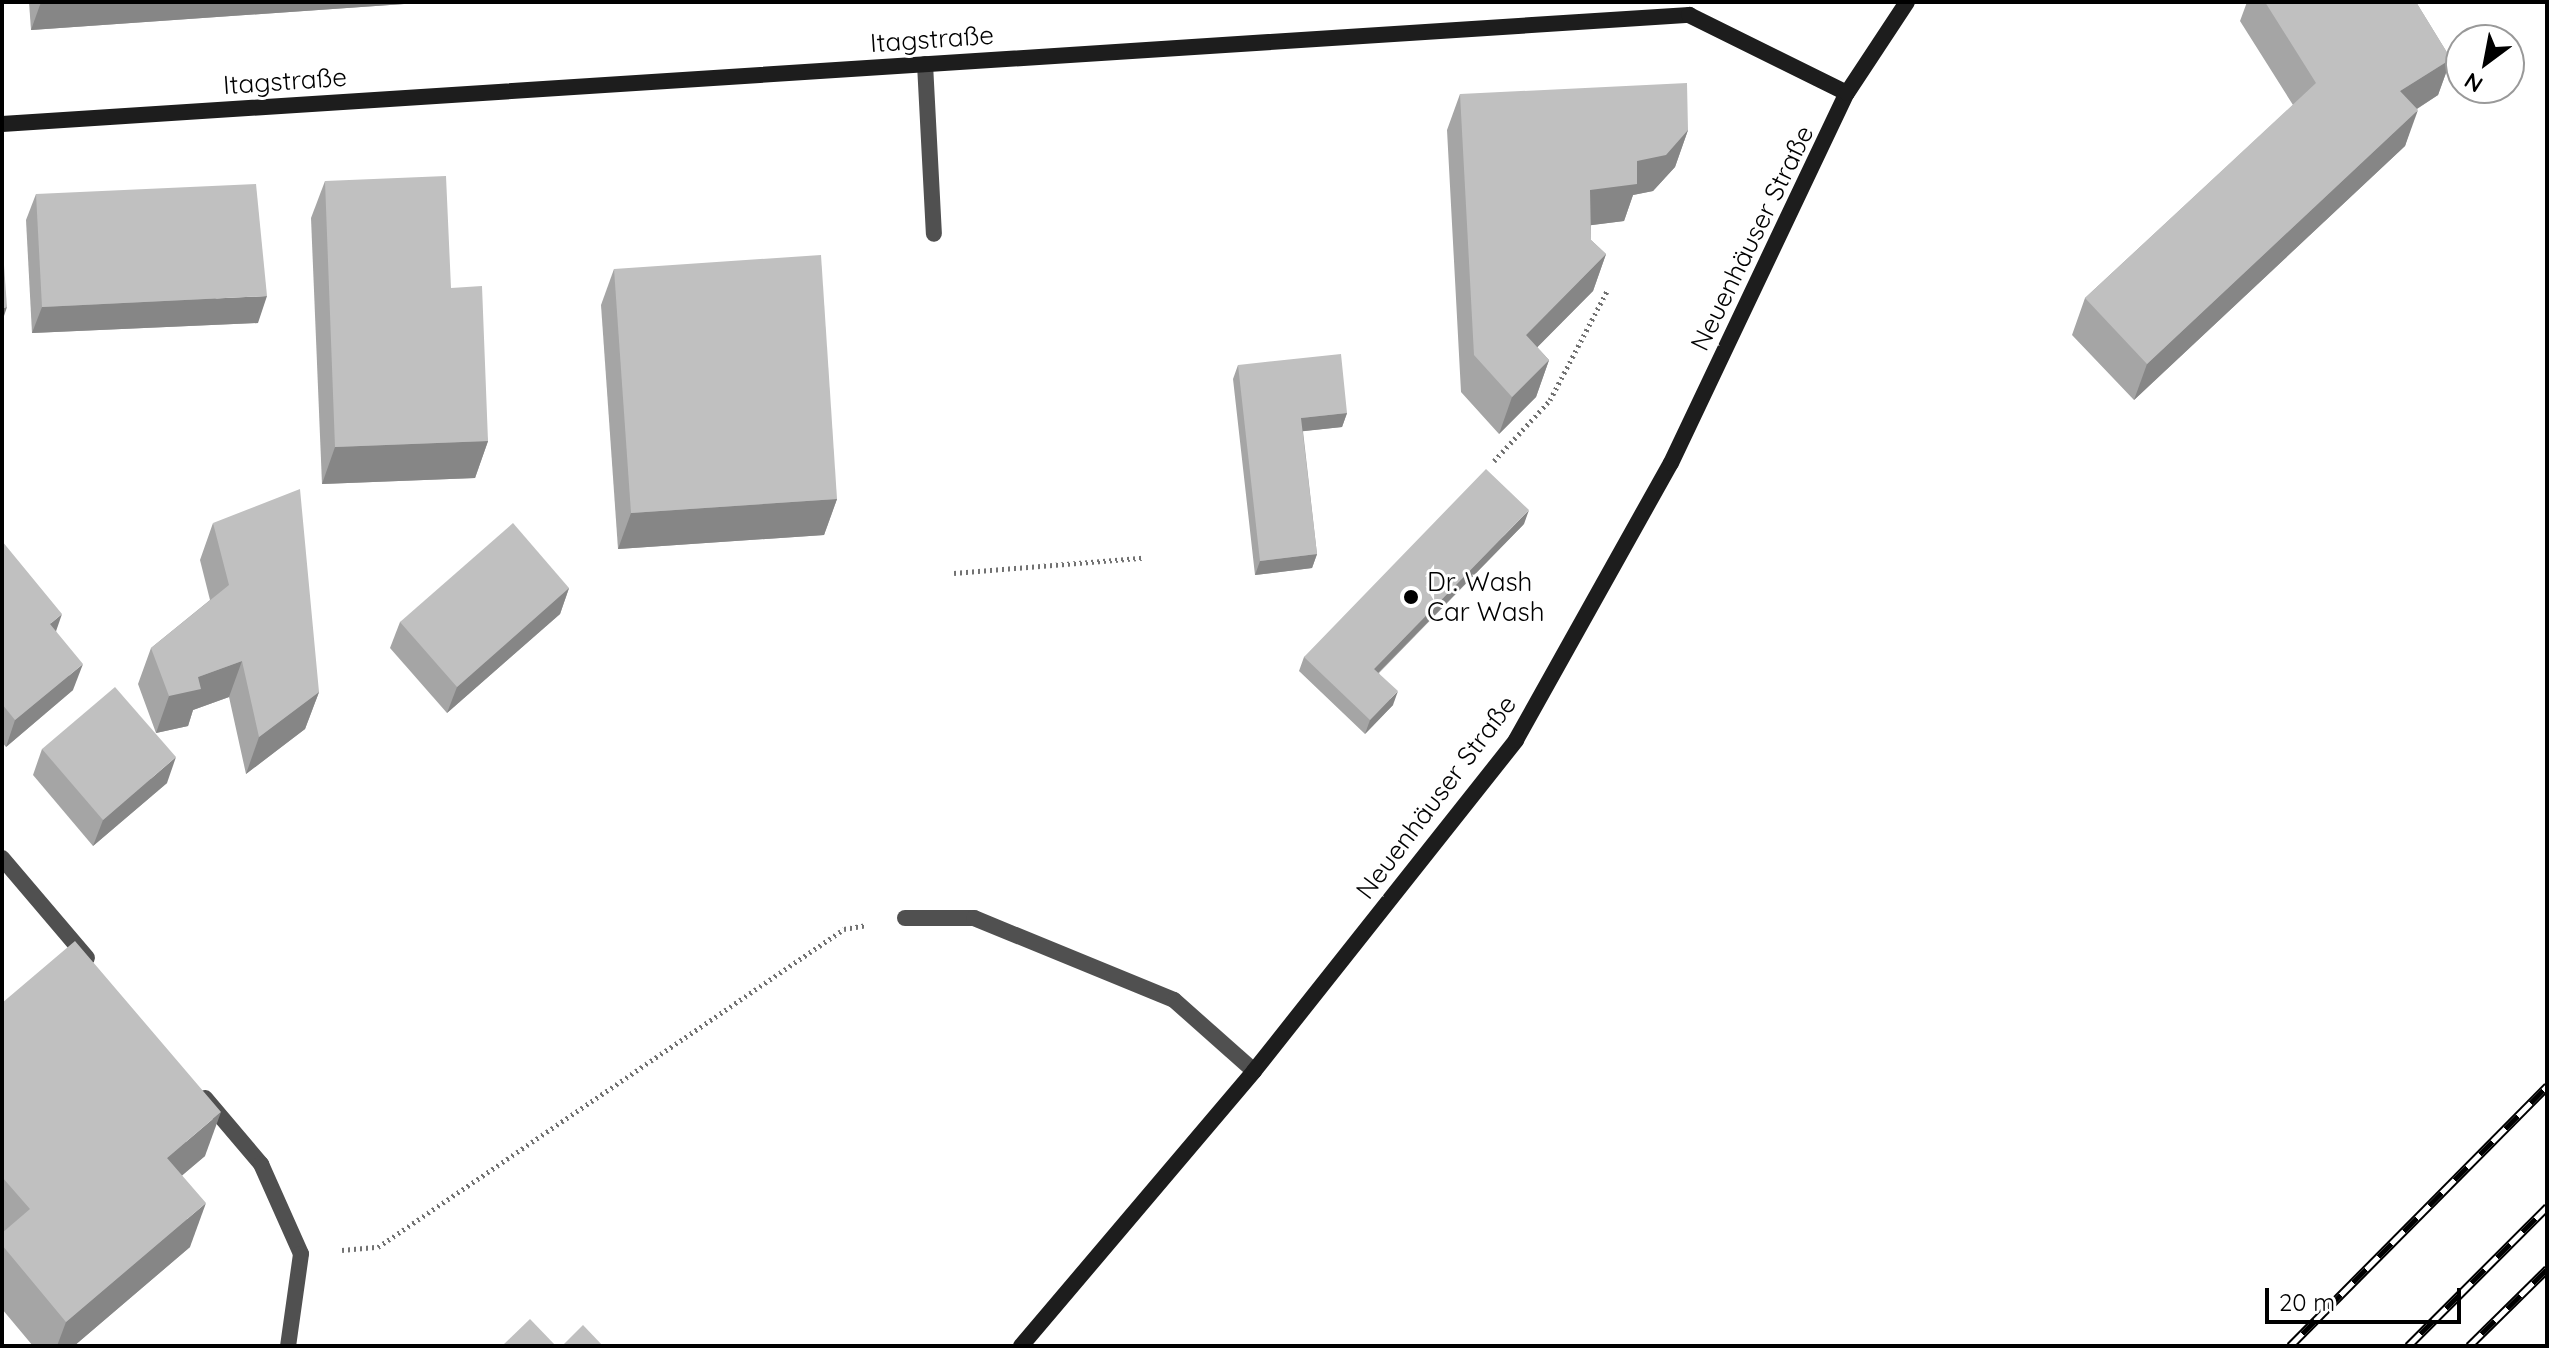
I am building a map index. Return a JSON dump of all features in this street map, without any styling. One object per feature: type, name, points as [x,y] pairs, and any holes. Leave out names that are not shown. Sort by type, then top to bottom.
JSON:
[{"type":"street","name":"Neuenhäuser Straße","points":[[1021,1346],[1254,1071],[1516,740],[1671,463],[1847,93],[1907,2]]},
{"type":"street","name":"Itagstraße","points":[[2,124],[1689,15],[1847,93]]},
{"type":"street","points":[[925,64],[934,234]]},
{"type":"street","points":[[2,858],[102,976]]},
{"type":"street","points":[[905,918],[974,918],[1174,1000],[1254,1071]]},
{"type":"street","points":[[191,1082],[261,1164],[301,1254],[288,1346]]},
{"type":"path","points":[[1494,461],[1550,400],[1608,289]]},
{"type":"path","points":[[954,573],[1142,558]]},
{"type":"path","points":[[301,1254],[378,1247],[844,929],[905,918]]},
{"type":"building","points":[[2265,2],[2416,2],[2445,49],[2445,63],[2400,91],[2418,110],[2147,364],[2085,298],[2316,83]]},
{"type":"building","points":[[1687,83],[1688,130],[1666,155],[1637,161],[1637,184],[1590,190],[1591,240],[1606,254],[1526,335],[1549,360],[1512,397],[1474,355],[1460,94]]},
{"type":"building","points":[[446,176],[451,288],[482,286],[488,441],[335,447],[325,181]]},
{"type":"building","points":[[256,184],[267,296],[42,307],[36,194]]},
{"type":"building","points":[[2,237],[7,307],[2,308]]},
{"type":"building","points":[[821,255],[837,499],[631,513],[614,269]]},
{"type":"building","points":[[1341,354],[1347,413],[1301,418],[1317,554],[1260,561],[1238,365]]},
{"type":"building","name":"Dr. Wash Car Wash","points":[[1486,469],[1529,510],[1374,669],[1398,691],[1370,720],[1304,657]]},
{"type":"building","points":[[300,489],[319,692],[259,737],[242,661],[198,677],[201,689],[169,696],[151,648],[229,585],[213,523]]},
{"type":"building","points":[[513,523],[569,588],[457,687],[400,622]]},
{"type":"building","points":[[2,541],[62,614],[50,624],[83,664],[15,720],[2,704]]},
{"type":"building","points":[[115,687],[176,757],[103,820],[42,749]]},
{"type":"building","points":[[75,941],[221,1112],[167,1158],[206,1203],[66,1322],[2,1245],[2,1233],[30,1209],[2,1177],[2,1003]]},
{"type":"building","points":[[530,1319],[556,1346],[502,1346]]},
{"type":"building","points":[[583,1325],[603,1346],[562,1346]]},
{"type":"railway","points":[[2290,1346],[2547,1086]]},
{"type":"railway","points":[[2408,1346],[2547,1207]]},
{"type":"railway","points":[[2469,1346],[2547,1269]]},
{"type":"place","name":"Dr. Wash Car Wash","points":[[1411,597]]}]
